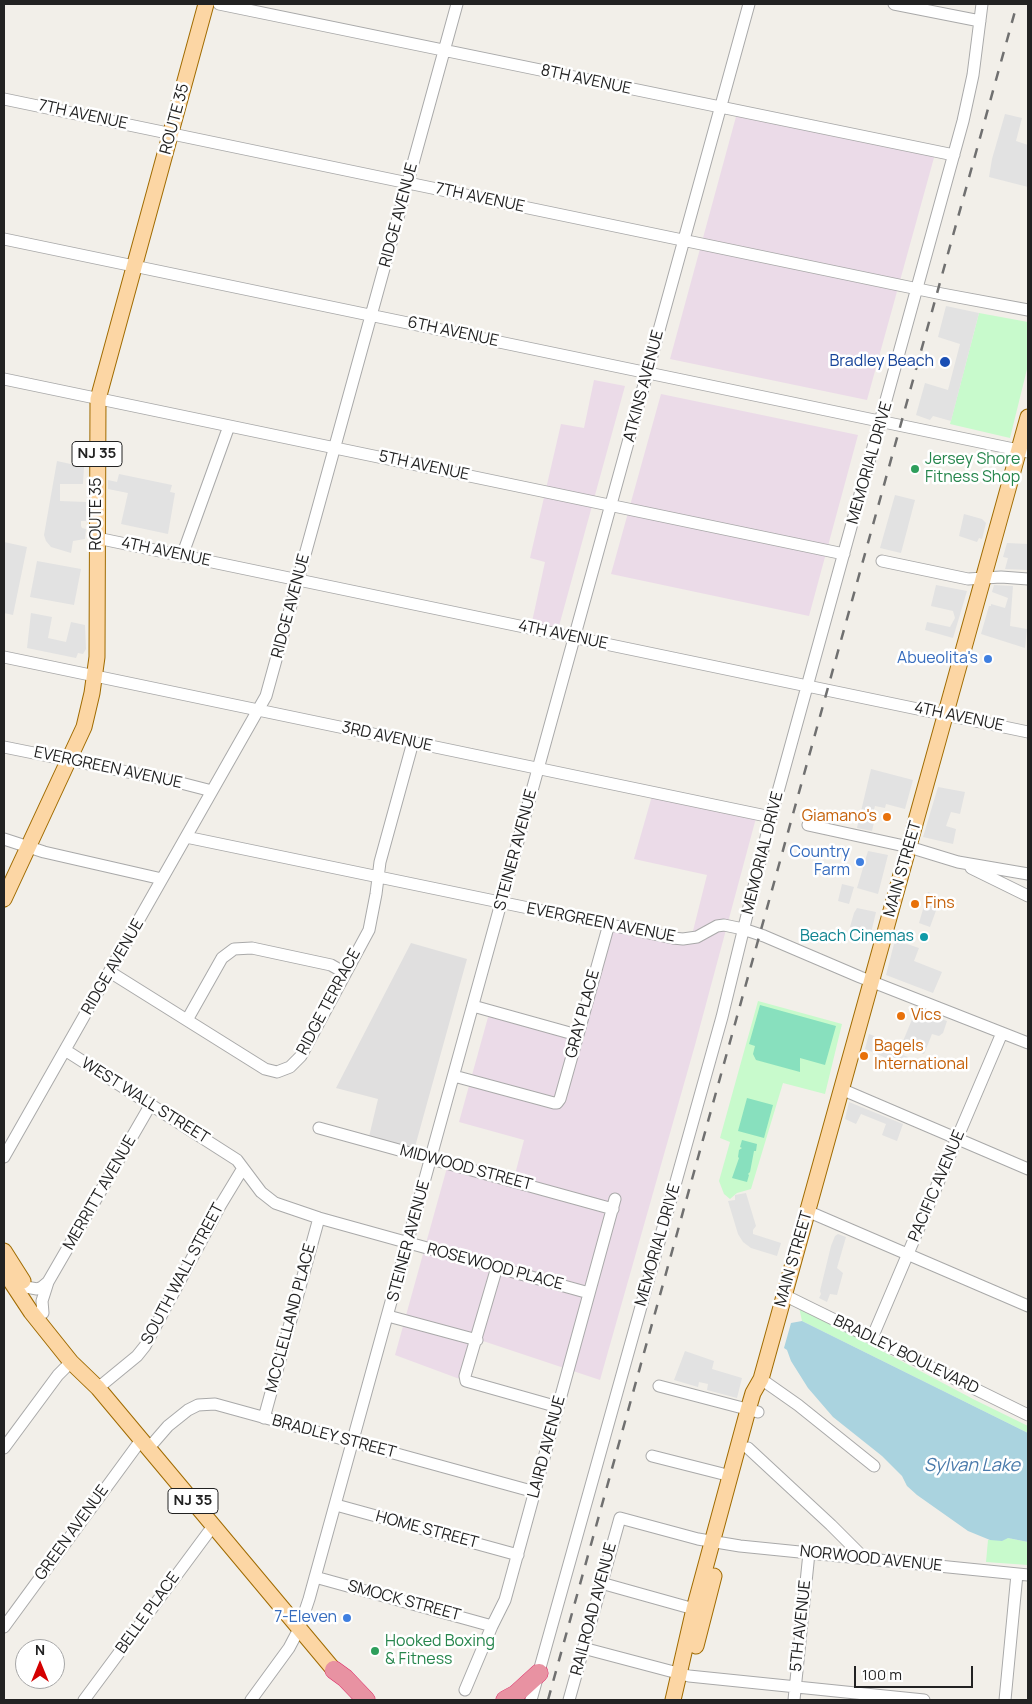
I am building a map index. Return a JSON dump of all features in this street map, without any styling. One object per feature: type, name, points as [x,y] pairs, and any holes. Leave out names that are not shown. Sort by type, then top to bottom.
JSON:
[{"type":"highway","name":"NJ 35","points":[[334,1670],[353,1700]]},
{"type":"highway","name":"NJ 35","points":[[334,1670],[346,1678],[366,1700]]},
{"type":"highway","points":[[505,1700],[516,1694],[539,1673]]},
{"type":"main road","name":"ROUTE 35","points":[[4,899],[84,727],[92,693],[97,657],[98,399],[206,4]]},
{"type":"main road","name":"MAIN STREET","points":[[683,1700],[684,1675],[694,1609],[748,1448],[753,1411],[753,1393],[761,1378],[984,578],[1024,451],[1028,417]]},
{"type":"main road","points":[[4,1251],[11,1285]]},
{"type":"main road","points":[[4,1271],[11,1285],[23,1292],[37,1313]]},
{"type":"main road","name":"NJ 35","points":[[37,1313],[78,1357],[98,1388]]},
{"type":"main road","name":"NJ 35","points":[[37,1313],[71,1362],[98,1388],[334,1670]]},
{"type":"main road","name":"MAIN STREET","points":[[673,1700],[684,1675],[718,1542],[731,1476],[753,1411]]},
{"type":"street","name":"8TH AVENUE","points":[[219,4],[954,155]]},
{"type":"street","name":"RIDGE AVENUE","points":[[4,1157],[266,696],[457,4]]},
{"type":"street","name":"ATKINS AVENUE","points":[[539,768],[749,4]]},
{"type":"street","points":[[894,4],[980,21]]},
{"type":"street","name":"MEMORIAL DRIVE","points":[[531,1700],[717,1035],[771,817],[881,421],[922,289],[970,93],[982,4]]},
{"type":"street","name":"7TH AVENUE","points":[[4,98],[1028,310]]},
{"type":"street","name":"6TH AVENUE","points":[[4,239],[1024,451]]},
{"type":"street","name":"5TH AVENUE","points":[[4,379],[844,554]]},
{"type":"street","points":[[182,556],[229,426]]},
{"type":"street","name":"4TH AVENUE","points":[[97,538],[1028,732]]},
{"type":"street","points":[[882,561],[968,579],[1001,577],[1028,579]]},
{"type":"street","name":"3RD AVENUE","points":[[4,657],[771,817]]},
{"type":"street","name":"RIDGE TERRACE","points":[[110,972],[265,1070],[277,1072],[290,1068],[301,1056],[368,930],[380,862],[413,742]]},
{"type":"street","name":"EVERGREEN AVENUE","points":[[4,746],[177,782],[212,792]]},
{"type":"street","name":"STEINER AVENUE","points":[[251,1700],[289,1648],[299,1629],[315,1578],[539,768]]},
{"type":"street","points":[[808,825],[909,847],[958,862],[1028,874]]},
{"type":"street","name":"EVERGREEN AVENUE","points":[[186,837],[683,939],[697,937],[724,924],[764,936],[1028,1044]]},
{"type":"street","points":[[4,839],[44,852],[162,879]]},
{"type":"street","points":[[958,862],[1028,896]]},
{"type":"street","name":"GRAY PLACE","points":[[454,1076],[557,1103],[560,1099],[609,924]]},
{"type":"street","points":[[187,1020],[222,958],[234,949],[252,948],[331,965],[345,973]]},
{"type":"street","points":[[473,1006],[577,1035]]},
{"type":"street","name":"PACIFIC AVENUE","points":[[872,1338],[1002,1033]]},
{"type":"street","name":"WEST WALL STREET","points":[[65,1050],[226,1152],[237,1160],[243,1168]]},
{"type":"street","points":[[841,1089],[1028,1169]]},
{"type":"street","name":"MERRITT AVENUE","points":[[37,1313],[48,1282],[151,1104]]},
{"type":"street","name":"MIDWOOD STREET","points":[[319,1128],[431,1159],[614,1204]]},
{"type":"street","name":"ROSEWOOD PLACE","points":[[243,1168],[268,1198],[275,1203],[319,1218],[498,1266],[589,1293]]},
{"type":"street","name":"SOUTH WALL STREET","points":[[98,1388],[137,1356],[145,1346],[220,1206],[243,1168]]},
{"type":"street","name":"LAIRD AVENUE","points":[[465,1690],[504,1600],[518,1555],[614,1204]]},
{"type":"street","points":[[807,1212],[1028,1306]]},
{"type":"street","name":"MCCLELLAND PLACE","points":[[264,1418],[319,1218]]},
{"type":"street","points":[[498,1266],[465,1376],[466,1381],[558,1407]]},
{"type":"street","points":[[11,1285],[36,1289],[48,1282]]},
{"type":"street","name":"BRADLEY BOULEVARD","points":[[784,1295],[1028,1415]]},
{"type":"street","points":[[388,1316],[477,1340]]},
{"type":"street","points":[[4,1448],[58,1375],[71,1362]]},
{"type":"street","points":[[761,1378],[874,1466]]},
{"type":"street","points":[[659,1386],[753,1411]]},
{"type":"street","name":"BRADLEY STREET","points":[[145,1444],[188,1410],[198,1405],[215,1404],[535,1492]]},
{"type":"street","name":"GREEN AVENUE","points":[[4,1628],[145,1444]]},
{"type":"street","points":[[748,1448],[864,1558]]},
{"type":"street","points":[[652,1456],[731,1476]]},
{"type":"street","name":"HOME STREET","points":[[336,1505],[518,1555]]},
{"type":"street","name":"NORWOOD AVENUE","points":[[620,1518],[718,1542],[1023,1574]]},
{"type":"street","name":"RAILROAD AVENUE","points":[[569,1700],[620,1518]]},
{"type":"street","name":"BELLE PLACE","points":[[84,1700],[213,1526]]},
{"type":"street","name":"5TH AVENUE","points":[[794,1700],[809,1553]]},
{"type":"street","points":[[1005,1700],[1023,1574]]},
{"type":"street","name":"SMOCK STREET","points":[[315,1578],[492,1626]]},
{"type":"street","points":[[601,1583],[694,1609]]},
{"type":"street","points":[[583,1648],[684,1675],[924,1700]]},
{"type":"shaded area","points":[[737,113],[935,154],[867,400],[670,359]]},
{"type":"shaded area","points":[[1005,114],[1022,118],[1016,141],[1028,145],[1028,187],[989,177],[992,159]]},
{"type":"shaded area","points":[[946,306],[979,313],[951,421],[933,416],[930,420],[916,415],[925,383],[948,390],[960,344],[938,337]]},
{"type":"shaded area","points":[[594,380],[625,386],[556,637],[530,631],[545,562],[530,558],[561,424],[584,428]]},
{"type":"shaded area","points":[[661,394],[858,435],[809,616],[611,574]]},
{"type":"shaded area","points":[[57,461],[84,467],[83,484],[60,484],[60,501],[86,502],[86,521],[81,521],[82,528],[86,529],[85,539],[73,541],[71,553],[51,547],[44,535]]},
{"type":"shaded area","points":[[119,474],[172,485],[170,492],[175,493],[168,534],[121,524],[128,493],[108,489],[108,480],[117,482]]},
{"type":"shaded area","points":[[895,495],[915,500],[901,553],[880,548]]},
{"type":"shaded area","points":[[964,514],[982,519],[986,523],[982,539],[979,538],[977,542],[959,536]]},
{"type":"shaded area","points":[[4,542],[27,547],[13,615],[4,613]]},
{"type":"shaded area","points":[[1007,543],[1028,544],[1028,570],[1005,569],[1008,558],[1003,557]]},
{"type":"shaded area","points":[[37,561],[81,569],[74,605],[30,597]]},
{"type":"shaded area","points":[[936,585],[967,591],[953,638],[925,630],[927,622],[950,627],[955,618],[953,611],[931,606]]},
{"type":"shaded area","points":[[994,585],[1013,586],[1010,626],[1027,629],[1025,648],[981,634],[989,606],[991,604],[1005,608],[1008,598],[992,592]]},
{"type":"shaded area","points":[[31,613],[52,617],[48,638],[66,642],[71,622],[85,625],[86,649],[83,654],[78,653],[76,658],[27,648]]},
{"type":"shaded area","points":[[871,769],[913,780],[905,809],[886,804],[885,808],[875,806],[872,817],[875,818],[872,831],[857,828]]},
{"type":"shaded area","points":[[938,787],[965,792],[960,814],[951,812],[946,826],[956,829],[953,844],[923,837]]},
{"type":"shaded area","points":[[652,796],[756,818],[695,1045],[600,1380],[477,1339],[465,1381],[395,1355],[448,1164],[513,1182],[524,1140],[459,1122],[490,1010],[581,1038],[613,929],[691,939],[707,875],[634,859]]},
{"type":"shaded area","points":[[868,851],[888,855],[878,894],[857,888]]},
{"type":"shaded area","points":[[842,884],[854,887],[849,904],[838,901]]},
{"type":"shaded area","points":[[928,892],[941,897],[930,927],[919,923]]},
{"type":"shaded area","points":[[857,908],[876,912],[871,933],[850,927]]},
{"type":"shaded area","points":[[895,940],[919,948],[914,961],[942,972],[933,993],[886,975]]},
{"type":"shaded area","points":[[411,943],[467,959],[413,1154],[368,1141],[378,1099],[336,1088]]},
{"type":"shaded area","points":[[922,1012],[947,1021],[943,1033],[939,1036],[932,1034],[924,1054],[906,1048],[903,1055],[919,1062],[915,1070],[865,1049],[869,1034],[901,1046],[913,1017],[919,1019]]},
{"type":"shaded area","points":[[849,1102],[903,1124],[897,1141],[882,1135],[886,1124],[861,1114],[856,1124],[845,1119]]},
{"type":"shaded area","points":[[746,1193],[756,1226],[753,1234],[781,1243],[777,1256],[751,1248],[743,1242],[738,1234],[728,1201],[735,1200],[735,1195]]},
{"type":"shaded area","points":[[838,1234],[846,1237],[837,1268],[843,1273],[837,1295],[830,1294],[827,1302],[819,1298],[820,1291],[831,1246],[835,1236]]},
{"type":"shaded area","points":[[685,1351],[714,1361],[712,1369],[742,1378],[737,1398],[707,1390],[708,1384],[699,1382],[698,1387],[674,1380]]},
{"type":"green space","points":[[979,313],[1028,322],[1028,365],[1010,438],[950,424]]},
{"type":"green space","points":[[758,1001],[842,1024],[825,1094],[783,1083],[751,1189],[737,1193],[730,1199],[724,1194],[719,1181],[730,1142],[720,1138]]},
{"type":"green space","points":[[760,1005],[836,1026],[825,1065],[800,1058],[800,1072],[756,1060],[753,1054],[755,1046],[749,1044]]},
{"type":"green space","points":[[747,1098],[773,1105],[764,1138],[738,1131]]},
{"type":"green space","points":[[742,1140],[757,1144],[747,1182],[732,1178],[739,1158],[739,1150],[742,1148],[740,1147]]},
{"type":"green space","points":[[799,1307],[1028,1426],[1028,1433],[802,1321]]},
{"type":"green space","points":[[1008,1538],[1028,1542],[1028,1565],[986,1562],[988,1540]]},
{"type":"water","name":"Sylvan Lake","points":[[802,1321],[1028,1433],[1028,1542],[1008,1538],[1002,1541],[990,1540],[968,1531],[917,1495],[907,1486],[902,1476],[882,1456],[833,1417],[808,1388],[791,1361],[787,1350],[784,1348],[791,1323]]},
{"type":"railway","points":[[548,1700],[1017,4]]},
{"type":"place","name":"Bradley Beach","points":[[945,362]]},
{"type":"place","name":"Jersey Shore Fitness Shop","points":[[915,469]]},
{"type":"place","name":"Abueolita's","points":[[988,659]]},
{"type":"place","name":"Giamano's","points":[[887,817]]},
{"type":"place","name":"Country Farm","points":[[860,862]]},
{"type":"place","name":"Fins","points":[[915,904]]},
{"type":"place","name":"Beach Cinemas","points":[[924,937]]},
{"type":"place","name":"Vics","points":[[901,1016]]},
{"type":"place","name":"Bagels International","points":[[864,1056]]},
{"type":"place","name":"7-Eleven","points":[[347,1618]]},
{"type":"place","name":"Hooked Boxing & Fitness","points":[[375,1651]]}]
